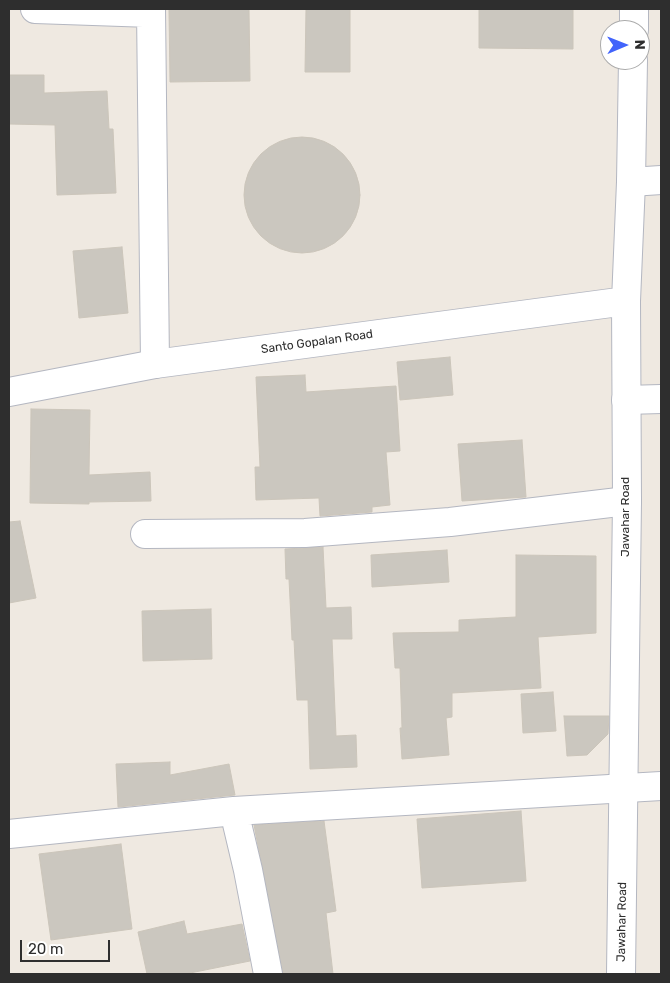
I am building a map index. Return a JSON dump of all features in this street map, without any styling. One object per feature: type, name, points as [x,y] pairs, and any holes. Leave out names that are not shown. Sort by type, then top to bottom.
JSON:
[{"type":"street","points":[[35,9],[151,11],[155,364]]},
{"type":"street","name":"Jawahar Road","points":[[621,974],[626,301],[632,182],[633,70]]},
{"type":"street","points":[[632,182],[661,180]]},
{"type":"street","name":"Santo Gopalan Road","points":[[9,392],[155,364],[626,301]]},
{"type":"street","points":[[626,400],[661,399]]},
{"type":"street","points":[[145,534],[314,532],[450,522],[626,501]]},
{"type":"street","points":[[9,834],[234,811],[661,786]]},
{"type":"street","points":[[234,811],[248,870],[268,974]]},
{"type":"building","points":[[169,9],[249,9],[250,81],[170,82]]},
{"type":"building","points":[[306,9],[350,9],[350,72],[305,72]]},
{"type":"building","points":[[479,9],[573,9],[573,49],[479,48]]},
{"type":"building","points":[[9,75],[44,75],[44,93],[107,91],[109,129],[113,129],[116,193],[57,195],[55,125],[9,124]]},
{"type":"building","points":[[302,137],[324,141],[343,154],[356,173],[360,195],[356,217],[343,236],[324,249],[302,253],[280,249],[261,236],[248,217],[244,195],[248,173],[261,154],[280,141]]},
{"type":"building","points":[[122,247],[128,313],[79,318],[73,251]]},
{"type":"building","points":[[450,357],[453,395],[400,400],[397,362]]},
{"type":"building","points":[[305,375],[306,392],[396,386],[400,451],[386,452],[390,505],[372,507],[372,512],[320,516],[319,498],[256,500],[255,467],[260,467],[256,377]]},
{"type":"building","points":[[31,409],[90,410],[89,475],[150,472],[151,501],[89,502],[89,504],[30,503]]},
{"type":"building","points":[[522,440],[526,497],[462,501],[458,444]]},
{"type":"building","points":[[20,521],[36,598],[9,603],[9,522]]},
{"type":"building","points":[[323,547],[326,608],[351,607],[352,639],[332,639],[336,736],[356,735],[357,767],[310,769],[308,700],[297,700],[294,640],[292,640],[289,579],[286,579],[285,549]]},
{"type":"building","points":[[447,550],[449,582],[372,587],[371,555]]},
{"type":"building","points":[[516,555],[596,556],[596,633],[538,637],[541,688],[452,693],[452,717],[446,718],[449,755],[402,759],[400,668],[395,668],[393,633],[459,632],[459,620],[516,617]]},
{"type":"building","points":[[211,609],[212,659],[143,661],[142,611]]},
{"type":"building","points":[[553,692],[556,731],[523,733],[521,694]]},
{"type":"building","points":[[564,716],[609,716],[608,734],[587,755],[567,756]]},
{"type":"building","points":[[170,762],[170,775],[229,764],[235,795],[118,807],[116,764]]},
{"type":"building","points":[[521,811],[526,881],[422,888],[417,819]]},
{"type":"building","points":[[324,821],[336,911],[326,913],[333,974],[283,974],[254,825]]},
{"type":"building","points":[[121,844],[132,929],[51,940],[39,854]]},
{"type":"building","points":[[184,921],[187,934],[242,924],[250,961],[185,974],[147,974],[138,932]]}]
